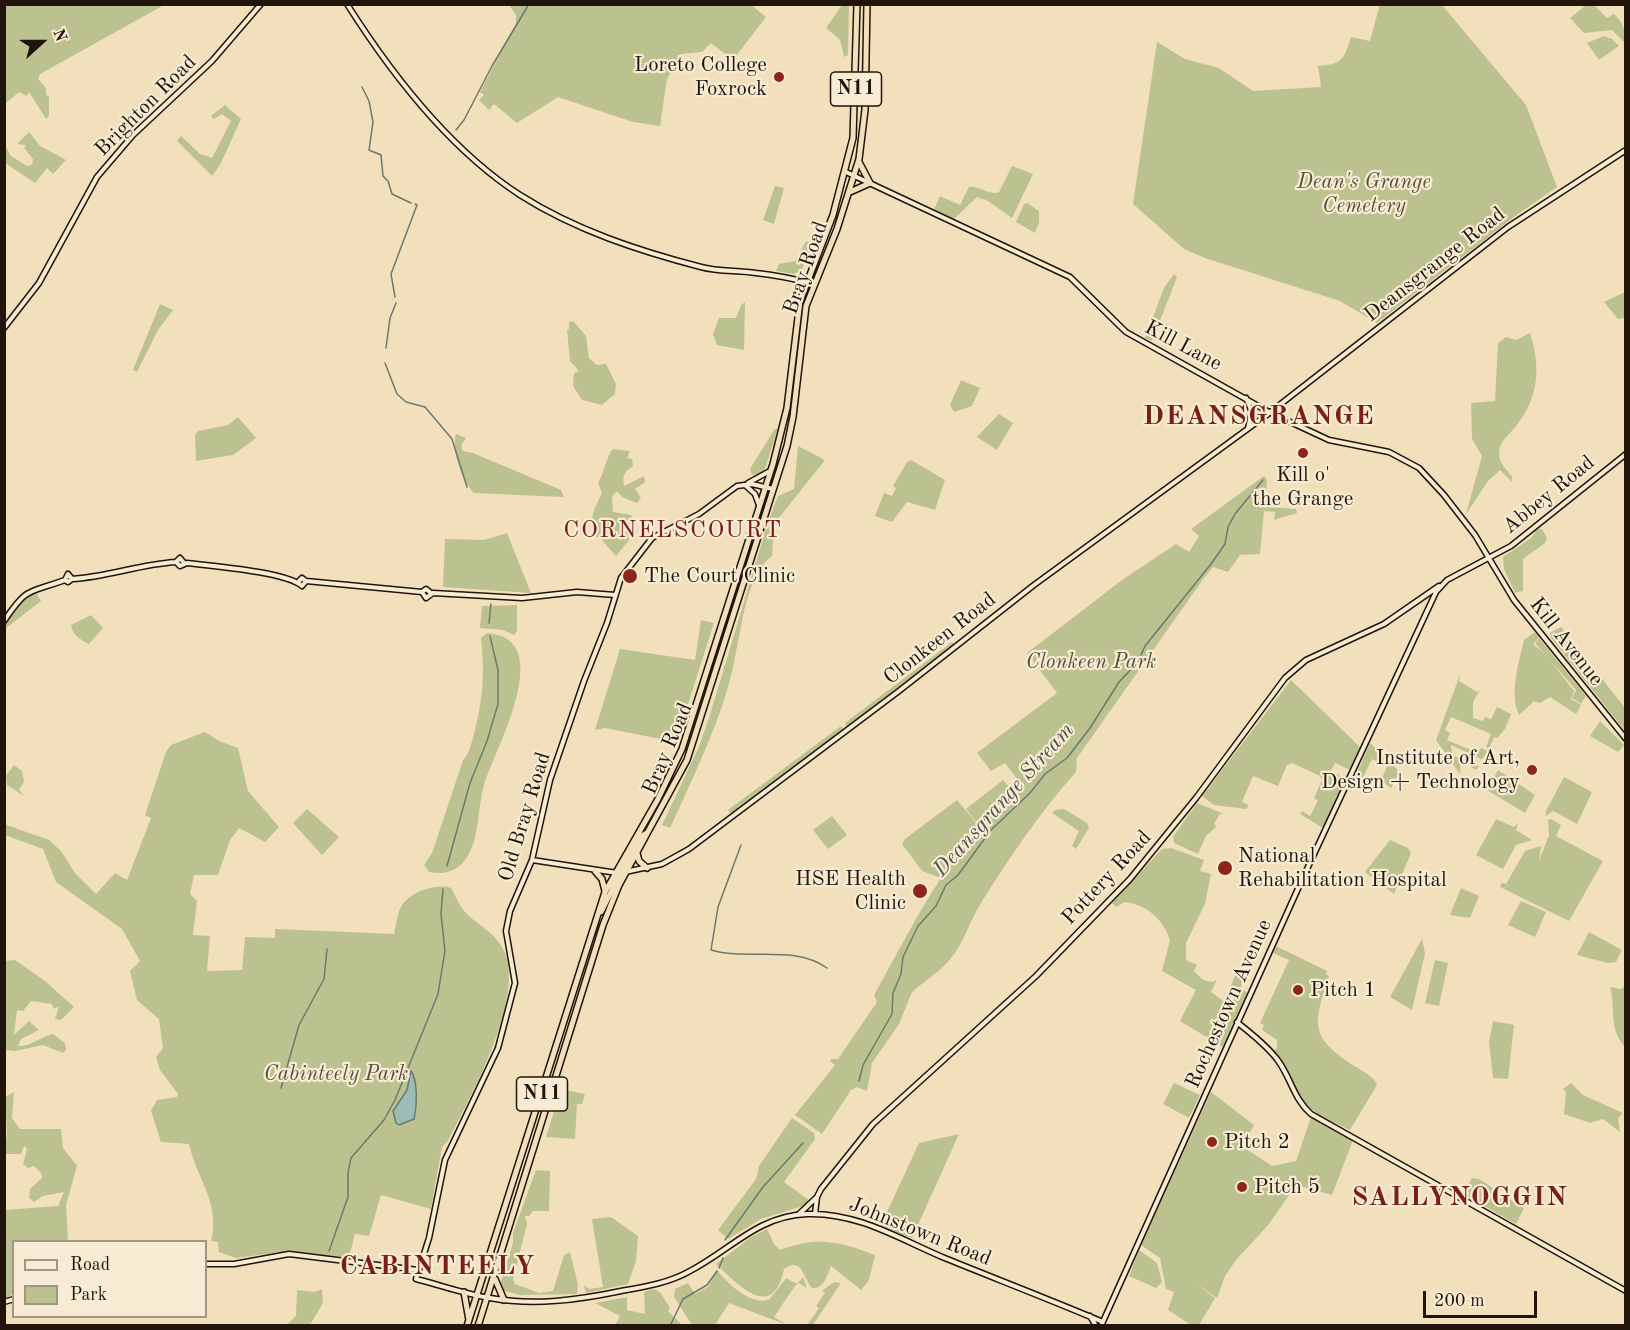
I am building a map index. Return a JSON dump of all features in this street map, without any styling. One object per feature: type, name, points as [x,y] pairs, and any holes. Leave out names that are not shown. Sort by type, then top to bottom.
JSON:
[{"type":"highway","name":"N11","points":[[845,176],[856,109],[857,4]]},
{"type":"highway","name":"N11","points":[[855,176],[865,110],[867,4]]},
{"type":"highway","points":[[850,192],[870,183],[863,173],[859,159]]},
{"type":"highway","name":"Bray Road","points":[[477,1326],[488,1298],[603,925],[621,873],[682,749],[771,471],[787,408],[796,319],[806,282],[829,227],[845,176]]},
{"type":"highway","name":"Bray Road","points":[[468,1324],[605,892],[637,853],[687,760],[794,417],[802,333],[814,284],[855,176]]},
{"type":"highway","name":"N11","points":[[594,924],[642,836],[649,832]]},
{"type":"highway","points":[[637,853],[639,861],[647,868]]},
{"type":"highway","points":[[596,871],[603,879],[605,892]]},
{"type":"highway","points":[[494,1277],[504,1299]]},
{"type":"highway","points":[[464,1292],[468,1324]]},
{"type":"main road","name":"Brighton Road","points":[[4,328],[39,283],[97,177],[133,135],[212,61],[261,4]]},
{"type":"main road","points":[[347,4],[393,74],[424,109],[475,158],[520,195],[567,219],[636,249],[705,268],[756,273],[814,284]]},
{"type":"main road","name":"Deansgrange Road","points":[[1269,412],[1508,227],[1626,150]]},
{"type":"main road","name":"Kill Lane","points":[[845,176],[855,176],[1070,277],[1126,332],[1246,397],[1269,412],[1329,440],[1389,452],[1419,468],[1444,495],[1491,558]]},
{"type":"main road","points":[[1246,397],[1252,412],[1247,429]]},
{"type":"main road","name":"Clonkeen Road","points":[[532,860],[621,873],[662,864],[689,849],[899,691],[1034,585],[1269,412]]},
{"type":"main road","name":"Abbey Road","points":[[1491,558],[1521,539],[1550,512],[1626,454]]},
{"type":"main road","name":"Old Bray Road","points":[[416,1279],[427,1248],[446,1158],[489,1072],[506,1019],[514,991],[515,974],[508,943],[507,923],[532,860],[550,780],[623,574],[652,538],[694,517],[733,489],[771,471]]},
{"type":"main road","points":[[745,484],[773,489]]},
{"type":"main road","points":[[745,484],[755,494],[759,506]]},
{"type":"main road","points":[[4,621],[24,594],[65,580],[68,574],[72,579],[92,579],[144,565],[176,562],[180,558],[184,563],[261,574],[298,582],[302,586],[306,582],[422,592],[426,598],[431,593],[522,598],[577,592],[615,595]]},
{"type":"main road","points":[[1440,586],[1491,558]]},
{"type":"main road","name":"Kill Avenue","points":[[1491,558],[1514,600],[1626,739]]},
{"type":"main road","name":"Pottery Road","points":[[815,1214],[817,1197],[836,1168],[873,1124],[1035,976],[1130,879],[1196,798],[1285,678],[1314,656],[1384,624],[1440,586]]},
{"type":"main road","name":"Rochestown Avenue","points":[[1102,1324],[1237,1022],[1440,586]]},
{"type":"main road","points":[[1420,598],[1430,604]]},
{"type":"main road","points":[[1237,1022],[1272,1054],[1284,1070],[1297,1099],[1311,1114],[1626,1291]]},
{"type":"main road","points":[[798,1215],[817,1197]]},
{"type":"main road","name":"Johnstown Road","points":[[416,1279],[488,1298],[535,1302],[582,1298],[674,1278],[691,1271],[750,1231],[798,1215],[815,1214],[853,1218],[946,1259],[1090,1316],[1102,1324]]},
{"type":"main road","points":[[207,1263],[226,1265],[280,1255],[303,1255],[418,1270]]},
{"type":"main road","points":[[1090,1316],[1096,1326]]},
{"type":"green space","points":[[750,4],[766,17],[733,60],[711,43],[702,52],[681,54],[667,79],[660,126],[633,122],[558,97],[517,123],[494,104],[489,110],[479,100],[484,95],[480,92],[516,23],[516,15],[509,5]]},
{"type":"green space","name":"Dean's Grange Cemetery","points":[[1380,4],[1442,5],[1526,105],[1557,187],[1518,214],[1377,323],[1340,301],[1205,258],[1184,249],[1133,204],[1157,42],[1185,59],[1219,68],[1253,91],[1321,87],[1318,66],[1338,62],[1344,55],[1351,37],[1370,41]]},
{"type":"green space","points":[[4,5],[164,5],[40,74],[38,79],[46,88],[46,95],[49,96],[49,116],[46,119],[29,92],[27,96],[19,92],[5,104]]},
{"type":"green space","points":[[842,5],[849,5],[848,55],[844,57],[840,40],[826,28]]},
{"type":"green space","points":[[1586,5],[1594,5],[1607,18],[1614,14],[1623,27],[1625,43],[1612,30],[1584,33],[1570,18]]},
{"type":"green space","points":[[1604,36],[1612,39],[1619,46],[1599,60],[1587,43]]},
{"type":"green space","points":[[225,105],[241,119],[220,165],[212,176],[177,141],[181,136],[200,154],[212,158],[231,121],[222,114],[214,119],[211,116]]},
{"type":"green space","points":[[29,132],[40,146],[66,160],[53,174],[47,168],[35,183],[5,163],[5,145],[11,156],[27,166],[32,165],[33,159],[24,148],[26,145],[17,144]]},
{"type":"green space","points":[[1012,166],[1033,174],[1012,218],[988,201],[977,197],[954,219],[934,209],[940,196],[960,205],[969,187],[991,193],[999,192]]},
{"type":"green space","points":[[775,186],[784,188],[774,224],[763,220]]},
{"type":"green space","points":[[1027,203],[1039,211],[1039,223],[1035,233],[1016,222],[1024,204]]},
{"type":"green space","points":[[806,241],[814,245],[801,271],[794,274],[776,271],[779,264],[795,261]]},
{"type":"green space","points":[[1174,274],[1177,277],[1152,341],[1145,338],[1164,288]]},
{"type":"green space","points":[[1625,292],[1625,318],[1618,319],[1604,302]]},
{"type":"green space","points":[[745,302],[744,350],[717,345],[713,334],[719,318],[736,318],[741,305]]},
{"type":"green space","points":[[160,304],[173,310],[158,330],[137,372],[133,370]]},
{"type":"green space","points":[[573,321],[586,336],[589,358],[597,365],[606,364],[616,384],[615,394],[602,405],[582,400],[573,386],[574,373],[579,371],[570,361],[567,330],[569,322]]},
{"type":"green space","points":[[1530,333],[1536,358],[1536,381],[1533,393],[1524,415],[1499,449],[1500,460],[1512,477],[1512,482],[1500,470],[1488,481],[1466,514],[1482,456],[1472,439],[1471,403],[1495,401],[1498,343],[1506,337],[1516,340]]},
{"type":"green space","points":[[961,380],[980,388],[972,406],[954,412],[950,405]]},
{"type":"green space","points":[[999,414],[1013,423],[997,450],[977,437]]},
{"type":"green space","points":[[238,417],[256,438],[233,455],[196,461],[195,435],[198,431],[228,425]]},
{"type":"green space","points":[[778,428],[765,469],[760,474],[752,475],[750,469],[774,430]]},
{"type":"green space","points":[[456,434],[466,438],[461,445],[463,451],[473,453],[561,490],[564,497],[474,493],[465,481],[456,457]]},
{"type":"green space","points":[[798,446],[825,460],[774,524],[772,556],[756,576],[746,602],[722,707],[670,828],[662,825],[698,749],[709,718],[769,519],[778,496],[794,489]]},
{"type":"green space","points":[[613,449],[630,451],[627,458],[632,459],[633,466],[625,474],[624,486],[644,476],[645,482],[635,489],[641,498],[637,503],[622,497],[617,491],[612,496],[613,512],[631,515],[633,519],[628,534],[629,540],[616,556],[600,538],[594,536],[592,530],[592,519],[602,493],[598,483]]},
{"type":"green space","points":[[911,460],[945,480],[935,510],[907,502],[892,522],[875,516],[884,493],[892,496],[896,488],[893,486],[907,462]]},
{"type":"green space","name":"Clonkeen Park","points":[[1264,476],[1267,480],[1265,507],[1296,509],[1297,513],[1274,520],[1275,512],[1264,511],[1260,554],[1240,555],[1228,572],[1213,567],[1204,578],[1077,758],[1076,772],[1038,819],[1003,869],[977,909],[951,959],[912,992],[899,1024],[872,1063],[867,1091],[857,1087],[851,1090],[822,1134],[795,1115],[835,1065],[830,1061],[831,1059],[838,1059],[877,1002],[874,995],[941,878],[922,871],[902,844],[905,839],[957,800],[979,826],[1024,788],[1005,763],[991,771],[977,753],[1057,693],[1027,653],[1122,580],[1176,544],[1189,552],[1199,536],[1191,529]]},
{"type":"green space","points":[[1537,529],[1542,529],[1547,538],[1545,543],[1523,559],[1523,591],[1515,593],[1504,569],[1503,557],[1531,538]]},
{"type":"green space","points":[[507,533],[531,593],[443,587],[445,539],[484,540]]},
{"type":"green space","points":[[31,592],[37,594],[41,601],[5,629],[7,620],[14,609]]},
{"type":"green space","points":[[517,605],[517,631],[514,635],[503,630],[480,628],[482,606]]},
{"type":"green space","points":[[91,615],[103,628],[89,644],[75,634],[71,625]]},
{"type":"green space","points":[[701,620],[714,623],[676,742],[605,728],[595,730],[620,649],[695,660]]},
{"type":"green space","points":[[1561,627],[1625,708],[1625,731],[1551,638],[1550,633]]},
{"type":"green space","points":[[1535,632],[1539,637],[1533,644],[1546,655],[1574,691],[1571,699],[1581,705],[1576,714],[1550,697],[1540,703],[1534,701],[1519,715],[1515,698],[1518,668],[1524,640]]},
{"type":"green space","points":[[487,633],[508,640],[518,654],[520,674],[516,698],[484,785],[476,834],[470,852],[465,860],[453,870],[444,873],[429,872],[424,865],[432,853],[474,734],[482,686],[481,638]]},
{"type":"green space","points":[[1539,638],[1586,696],[1581,704],[1572,698],[1576,690],[1535,643]]},
{"type":"green space","points":[[952,642],[954,644],[847,727],[845,723]]},
{"type":"green space","points":[[1461,672],[1459,681],[1477,692],[1480,690],[1473,702],[1473,718],[1483,721],[1485,717],[1491,719],[1497,707],[1511,714],[1505,729],[1497,738],[1494,737],[1489,749],[1486,747],[1491,734],[1451,717],[1445,730],[1450,733],[1447,740],[1478,753],[1481,748],[1488,751],[1480,761],[1481,759],[1451,745],[1452,755],[1479,766],[1476,770],[1461,761],[1460,774],[1436,740]]},
{"type":"green space","points":[[1291,680],[1360,747],[1350,770],[1335,763],[1331,771],[1346,779],[1323,828],[1300,814],[1302,811],[1310,816],[1318,801],[1314,798],[1322,780],[1320,776],[1292,763],[1287,765],[1278,786],[1253,776],[1242,802],[1249,805],[1246,809],[1214,805],[1202,796]]},
{"type":"green space","points":[[1600,721],[1624,745],[1618,752],[1590,736]]},
{"type":"green space","points":[[841,726],[844,730],[731,814],[728,810]]},
{"type":"green space","name":"Cabinteely Park","points":[[205,732],[219,741],[238,748],[248,791],[279,827],[265,842],[239,828],[230,840],[218,875],[194,875],[190,894],[197,901],[193,935],[210,936],[207,971],[242,970],[245,937],[275,938],[275,929],[394,934],[398,913],[405,902],[416,893],[438,887],[451,888],[465,912],[495,937],[502,947],[508,967],[508,991],[503,1017],[470,1099],[448,1141],[442,1147],[431,1209],[381,1195],[369,1236],[355,1234],[349,1257],[282,1252],[236,1258],[219,1252],[218,1242],[211,1241],[213,1215],[189,1144],[161,1142],[151,1111],[157,1100],[177,1097],[178,1094],[160,1070],[156,1057],[163,1048],[159,1019],[137,1000],[130,971],[140,961],[122,929],[56,882],[43,849],[5,835],[4,824],[49,840],[61,851],[75,873],[96,894],[115,873],[127,880],[151,818],[145,815],[166,752],[171,745]]},
{"type":"green space","points":[[1370,743],[1397,769],[1397,777],[1391,788],[1381,780],[1387,767],[1372,759],[1360,783],[1354,780]]},
{"type":"green space","points":[[14,765],[22,771],[24,782],[19,790],[24,796],[7,785],[6,776]]},
{"type":"green space","points":[[1498,770],[1535,795],[1525,813],[1487,790]]},
{"type":"green space","points":[[1564,777],[1592,792],[1577,824],[1553,811],[1546,816],[1546,811]]},
{"type":"green space","points":[[1003,780],[1015,794],[978,824],[966,809]]},
{"type":"green space","points":[[1197,803],[1224,814],[1220,814],[1214,824],[1217,826],[1206,836],[1198,854],[1174,843],[1173,837]]},
{"type":"green space","points":[[307,809],[339,837],[322,855],[293,823]]},
{"type":"green space","points":[[1064,809],[1087,823],[1089,828],[1076,849],[1072,846],[1079,831],[1052,813],[1055,810]]},
{"type":"green space","points":[[832,816],[847,835],[828,849],[813,830]]},
{"type":"green space","points":[[1496,819],[1514,827],[1518,823],[1516,830],[1532,840],[1516,845],[1503,869],[1476,855]]},
{"type":"green space","points":[[1551,819],[1561,825],[1556,836],[1603,861],[1569,921],[1500,887],[1502,883],[1506,884],[1525,851],[1541,846],[1539,861],[1549,835],[1548,820]]},
{"type":"green space","points":[[1390,840],[1408,848],[1411,853],[1394,894],[1365,872]]},
{"type":"green space","points":[[1171,848],[1204,860],[1200,871],[1211,874],[1205,904],[1186,943],[1186,960],[1197,965],[1194,971],[1203,980],[1213,982],[1217,979],[1211,992],[1230,1006],[1239,990],[1230,988],[1235,976],[1241,974],[1245,976],[1241,987],[1248,994],[1223,1047],[1180,1021],[1196,990],[1162,971],[1170,940],[1163,926],[1153,914],[1140,906],[1125,902],[1116,907],[1112,903],[1162,849]]},
{"type":"green space","points":[[1461,888],[1479,896],[1470,918],[1450,915]]},
{"type":"green space","points":[[1521,901],[1546,912],[1535,937],[1508,925]]},
{"type":"green space","points":[[1589,932],[1622,950],[1616,962],[1608,963],[1577,955]]},
{"type":"green space","points":[[1422,939],[1425,953],[1412,1010],[1390,997]]},
{"type":"green space","points":[[1276,946],[1327,971],[1326,974],[1329,976],[1320,1007],[1319,1029],[1330,1047],[1371,1077],[1377,1085],[1350,1130],[1318,1115],[1301,1100],[1274,1051],[1277,1048],[1277,1040],[1262,1030],[1264,1025],[1260,1023],[1289,960],[1273,953]]},
{"type":"green space","points":[[15,960],[45,981],[74,1007],[61,1020],[55,1019],[59,1006],[54,1009],[52,1004],[31,1001],[23,1011],[17,1010],[14,1035],[29,1021],[39,1030],[21,1039],[18,1046],[27,1045],[53,1034],[65,1043],[66,1050],[63,1053],[43,1045],[15,1051],[5,1050],[5,961]]},
{"type":"green space","points":[[1435,960],[1448,963],[1439,1006],[1425,1003]]},
{"type":"green space","points":[[1625,985],[1625,1047],[1614,1026],[1610,987],[1621,989]]},
{"type":"green space","points":[[1493,1021],[1514,1025],[1508,1079],[1493,1078],[1489,1042]]},
{"type":"green space","points":[[1174,1083],[1200,1095],[1189,1118],[1163,1104]]},
{"type":"green space","points":[[1571,1083],[1583,1095],[1623,1113],[1618,1118],[1620,1132],[1603,1119],[1590,1123],[1564,1114],[1566,1092],[1563,1089]]},
{"type":"green space","points":[[561,1089],[585,1094],[582,1104],[577,1104],[575,1139],[546,1137]]},
{"type":"green space","points":[[14,1092],[12,1118],[20,1129],[61,1129],[63,1148],[77,1166],[66,1205],[68,1240],[12,1240],[12,1295],[5,1299],[5,1210],[58,1206],[64,1192],[43,1196],[34,1202],[29,1197],[30,1189],[42,1178],[41,1173],[34,1166],[28,1168],[23,1164],[27,1149],[24,1146],[21,1154],[5,1154],[7,1132],[5,1097]]},
{"type":"green space","points":[[1211,1092],[1254,1125],[1242,1146],[1272,1166],[1296,1161],[1311,1117],[1353,1140],[1332,1195],[1296,1185],[1269,1224],[1236,1260],[1225,1276],[1217,1298],[1192,1281],[1215,1298],[1199,1325],[1191,1325],[1168,1310],[1174,1292],[1166,1289],[1160,1258],[1141,1245]]},
{"type":"green space","points":[[792,1118],[814,1133],[815,1139],[784,1182],[813,1203],[761,1219],[728,1239],[718,1230],[756,1179],[759,1166]]},
{"type":"green space","points":[[959,1134],[912,1238],[880,1227],[919,1143]]},
{"type":"green space","points":[[536,1170],[550,1171],[549,1211],[533,1211],[529,1216],[525,1216],[527,1224],[513,1279],[515,1284],[539,1293],[553,1291],[564,1255],[570,1252],[578,1285],[577,1294],[520,1295],[504,1291],[500,1285],[513,1243],[513,1233]]},
{"type":"green space","points":[[1472,1178],[1479,1179],[1524,1208],[1516,1224],[1463,1194]]},
{"type":"green space","points":[[611,1217],[638,1236],[636,1261],[628,1284],[586,1293],[584,1285],[589,1289],[603,1287],[592,1219]]},
{"type":"green space","points":[[767,1229],[774,1244],[780,1250],[805,1243],[828,1242],[850,1246],[875,1255],[869,1280],[861,1290],[831,1266],[822,1284],[812,1288],[801,1270],[795,1265],[784,1269],[779,1285],[772,1294],[764,1297],[754,1295],[735,1282],[716,1264],[751,1237]]},
{"type":"green space","points":[[1139,1250],[1157,1263],[1162,1282],[1156,1288],[1129,1276]]},
{"type":"green space","points":[[717,1270],[741,1293],[756,1300],[770,1299],[786,1278],[797,1284],[803,1277],[807,1288],[799,1283],[795,1286],[774,1317],[787,1325],[729,1303],[715,1325],[692,1325],[674,1297],[675,1289],[688,1283],[695,1294],[708,1287]]},
{"type":"green space","points":[[834,1282],[841,1283],[813,1325],[807,1325],[819,1308],[816,1306],[825,1293],[822,1291]]},
{"type":"green space","points":[[322,1289],[323,1303],[310,1325],[286,1325],[296,1316],[297,1290],[315,1292]]},
{"type":"green space","points":[[654,1289],[660,1292],[670,1308],[668,1311],[682,1325],[615,1325],[620,1316],[595,1303],[627,1297],[627,1310],[645,1314],[644,1292]]},
{"type":"water","points":[[411,1071],[416,1094],[414,1119],[399,1125],[396,1123],[393,1111],[407,1090]]},
{"type":"waterway","points":[[456,130],[464,120],[492,66],[529,4]]},
{"type":"waterway","points":[[362,87],[369,101],[373,122],[369,150],[381,155],[383,176],[388,181],[392,194],[411,203]]},
{"type":"waterway","points":[[395,297],[391,274],[417,205],[415,204]]},
{"type":"waterway","points":[[386,348],[390,318],[396,303]]},
{"type":"waterway","points":[[385,363],[397,394],[406,402],[425,407],[452,439],[467,487]]},
{"type":"waterway","name":"Deansgrange Stream","points":[[859,1081],[863,1065],[892,1014],[893,993],[901,974],[903,957],[918,926],[936,906],[946,885],[958,875],[991,830],[1030,793],[1045,774],[1067,758],[1090,728],[1119,682],[1138,662],[1145,646],[1211,564],[1225,544],[1228,527],[1235,514],[1263,480]]},
{"type":"waterway","points":[[489,623],[491,604]]},
{"type":"waterway","points":[[447,866],[470,783],[487,741],[498,704],[498,670],[490,636]]},
{"type":"waterway","points":[[741,845],[718,907],[711,950],[725,953],[800,957],[827,968]]},
{"type":"waterway","points":[[329,1251],[348,1197],[348,1173],[351,1158],[384,1120],[395,1100],[438,994],[445,951],[441,914],[443,889]]},
{"type":"waterway","points":[[281,1088],[299,1025],[324,979],[327,949]]},
{"type":"waterway","points":[[725,1240],[763,1187],[803,1143]]},
{"type":"waterway","points":[[719,1268],[723,1258]]},
{"type":"waterway","points":[[670,1326],[683,1299],[707,1285],[717,1271]]},
{"type":"place","name":"Loreto College Foxrock","points":[[779,77]]},
{"type":"place","name":"Kill o' the Grange","points":[[1303,453]]},
{"type":"place","name":"The Court Clinic","points":[[630,576]]},
{"type":"place","name":"Institute of Art, Design + Technology","points":[[1532,770]]},
{"type":"place","name":"National Rehabilitation Hospital","points":[[1225,868]]},
{"type":"place","name":"HSE Health Clinic","points":[[920,891]]},
{"type":"place","name":"Pitch 1","points":[[1298,990]]},
{"type":"place","name":"Pitch 2","points":[[1212,1142]]},
{"type":"place","name":"Pitch 5","points":[[1242,1187]]},
{"type":"district","name":"DEANSGRANGE","points":[[1259,417]]},
{"type":"district","name":"CORNELSCOURT","points":[[673,531]]},
{"type":"district","name":"SALLYNOGGIN","points":[[1460,1198]]},
{"type":"district","name":"CABINTEELY","points":[[438,1267]]}]
